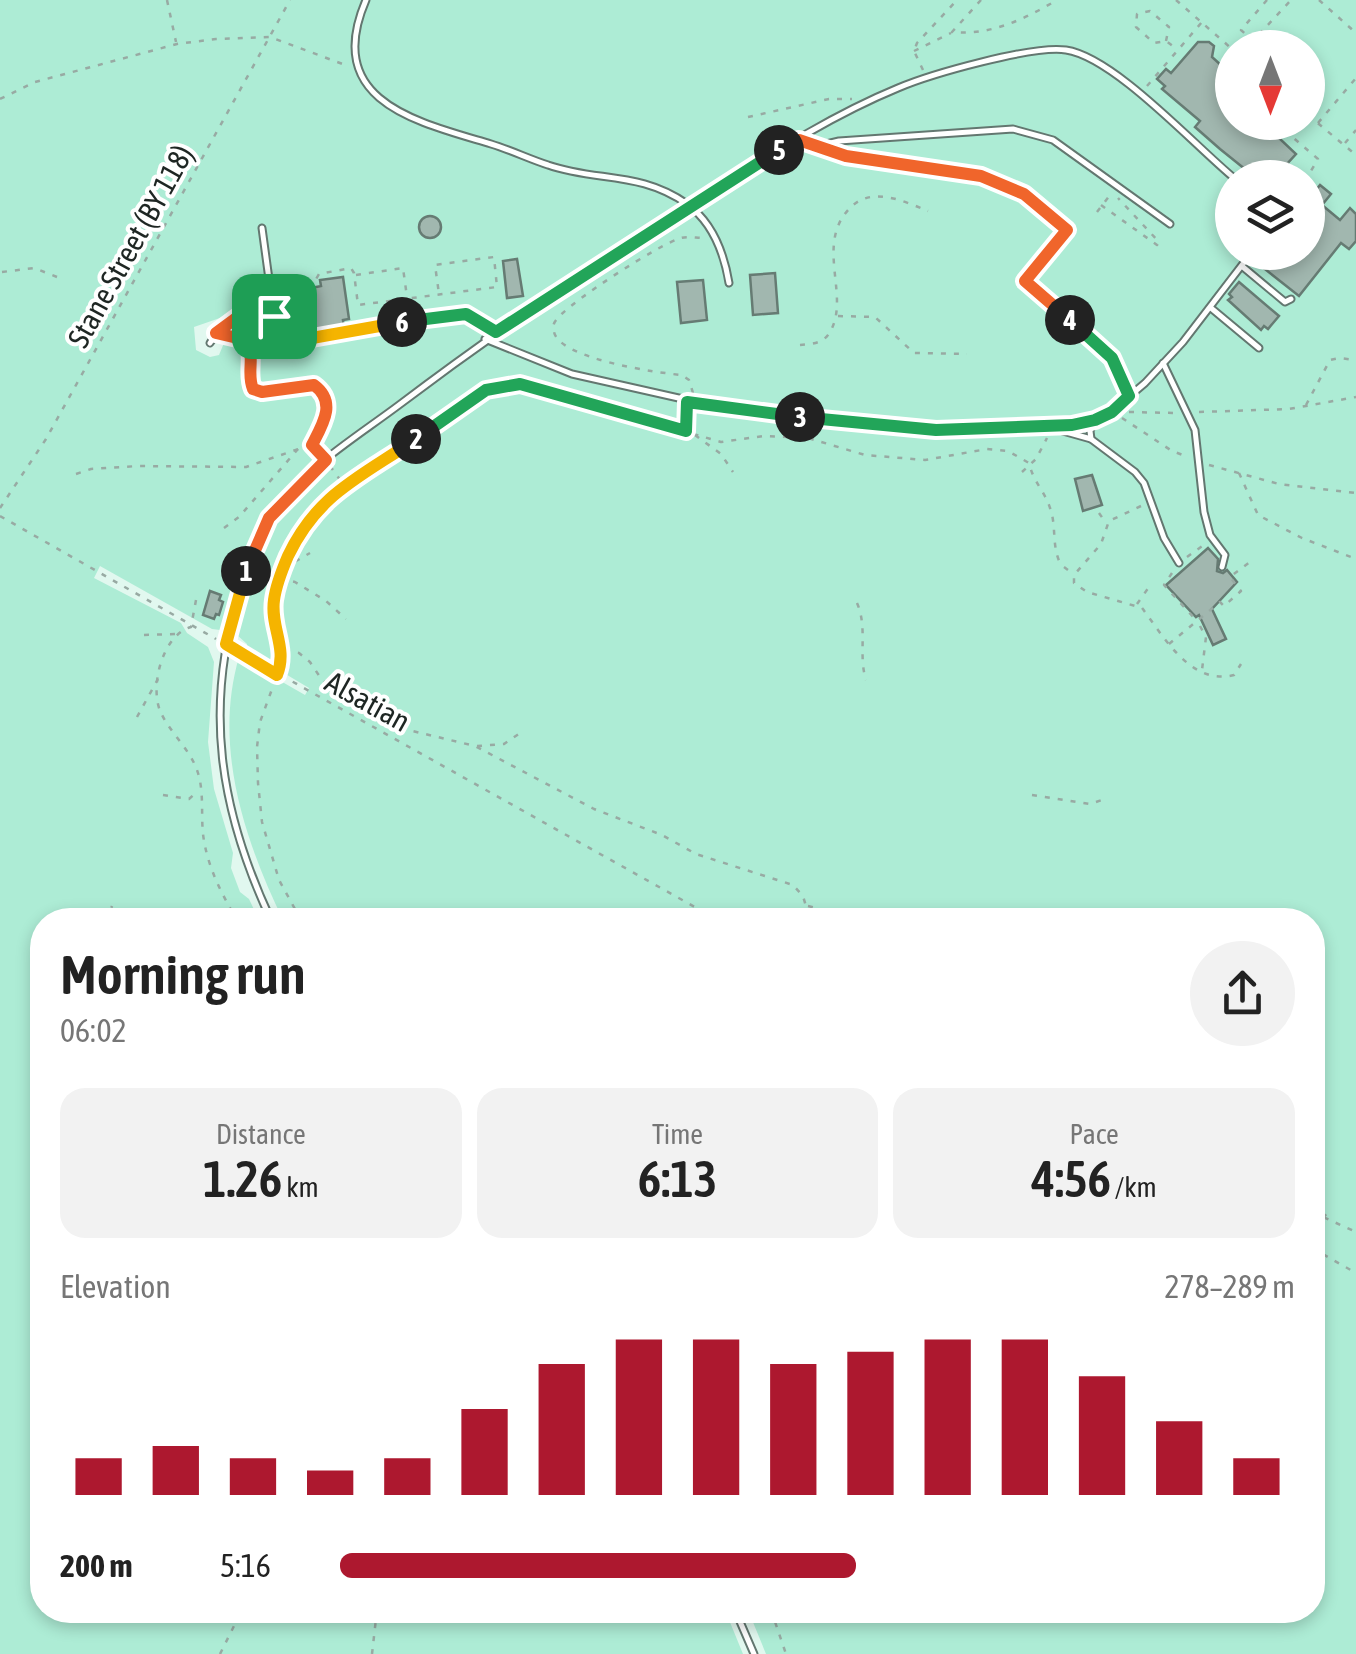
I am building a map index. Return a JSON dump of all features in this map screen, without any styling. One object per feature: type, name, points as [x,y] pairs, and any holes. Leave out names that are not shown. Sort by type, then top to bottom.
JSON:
[{"type":"lane","points":[[366,0],[358,19],[359,70],[380,100],[402,116],[442,131],[524,154],[550,166],[639,180],[690,206],[715,238],[724,257],[728,282]]},
{"type":"lane","points":[[265,908],[244,852],[219,748],[218,705],[226,644],[250,559],[269,518],[326,460],[485,339],[690,206],[799,140],[900,87],[1020,54],[1064,49],[1094,58],[1215,161]]},
{"type":"lane","points":[[817,146],[1013,128],[1053,140],[1170,224]]},
{"type":"lane","points":[[799,140],[846,156],[981,176],[1024,194],[1067,230],[1025,281],[1112,358],[1129,396]]},
{"type":"lane","points":[[262,228],[274,316]]},
{"type":"lane","points":[[485,339],[572,374],[687,402],[936,430],[1048,427],[1095,420],[1112,412],[1164,363],[1239,270]]},
{"type":"lane","points":[[1247,270],[1284,302],[1291,299]]},
{"type":"lane","points":[[1211,308],[1259,348]]},
{"type":"lane","points":[[210,342],[239,316],[274,316],[295,324],[312,338],[466,314],[496,332]]},
{"type":"lane","points":[[1164,363],[1195,430],[1204,512],[1212,538],[1225,555],[1222,566]]},
{"type":"lane","points":[[1090,439],[1095,420]]},
{"type":"lane","points":[[1048,427],[1090,439],[1135,472],[1144,483],[1164,538],[1178,563]]},
{"type":"lane","points":[[741,1623],[754,1654]]},
{"type":"path","points":[[167,0],[177,44]]},
{"type":"path","name":"Stane Street (BY 118)","points":[[0,508],[46,439],[290,0]]},
{"type":"path","points":[[928,78],[914,51],[916,43],[957,0]]},
{"type":"path","points":[[914,51],[952,32],[981,0]]},
{"type":"path","points":[[952,32],[966,34],[1007,26],[1057,0]]},
{"type":"path","points":[[1176,0],[1215,33]]},
{"type":"path","points":[[1241,30],[1267,0]]},
{"type":"path","points":[[1265,30],[1291,0]]},
{"type":"path","points":[[1320,0],[1356,33]]},
{"type":"path","points":[[1166,41],[1169,27],[1150,11],[1137,14],[1136,26],[1154,43],[1166,41],[1178,50]]},
{"type":"path","points":[[1139,94],[1202,22]]},
{"type":"path","points":[[0,99],[35,82],[177,44],[270,37],[359,70]]},
{"type":"path","points":[[1325,116],[1356,78]]},
{"type":"path","points":[[748,117],[842,97],[855,99],[860,106]]},
{"type":"path","points":[[1325,129],[1356,155]]},
{"type":"path","points":[[1344,144],[1356,130]]},
{"type":"path","points":[[1295,140],[1318,160]]},
{"type":"path","points":[[1097,212],[1101,205],[1112,194],[1159,242],[1157,245],[1101,205]]},
{"type":"path","points":[[800,345],[820,342],[829,334],[835,317],[837,276],[832,240],[839,220],[855,203],[876,195],[928,211]]},
{"type":"path","points":[[686,431],[687,402],[694,397],[692,386],[682,375],[612,364],[583,354],[559,340],[554,325],[559,315],[595,289],[676,240],[715,238]]},
{"type":"path","points":[[268,281],[282,286],[315,281],[320,274],[350,268],[358,304],[497,287],[494,256],[435,265],[439,294]]},
{"type":"path","points":[[2,272],[34,268],[57,277]]},
{"type":"path","points":[[354,275],[404,268],[407,298]]},
{"type":"path","points":[[835,317],[875,317],[914,353],[967,354]]},
{"type":"path","points":[[216,333],[246,340],[251,348],[253,389],[262,392],[314,385],[323,392],[326,419],[312,445]]},
{"type":"path","points":[[1306,406],[1330,360],[1356,360]]},
{"type":"path","points":[[294,908],[279,880],[262,822],[258,783],[260,722],[282,650],[272,611],[278,580],[299,533],[322,503],[486,390],[520,384],[722,442],[764,436],[808,438],[865,455],[925,460],[988,448],[1008,450],[1029,466],[1050,508],[1054,547],[1062,566],[1074,575]]},
{"type":"path","points":[[1112,412],[1306,406],[1356,397]]},
{"type":"path","points":[[1112,412],[1197,461],[1278,484],[1356,493]]},
{"type":"path","points":[[686,431],[708,442],[734,472]]},
{"type":"path","points":[[1022,472],[1052,434]]},
{"type":"path","points":[[76,474],[91,469],[138,466],[246,467],[312,445]]},
{"type":"path","points":[[312,445],[344,486]]},
{"type":"path","points":[[224,528],[240,516],[300,446]]},
{"type":"path","points":[[1239,472],[1258,515],[1356,559]]},
{"type":"path","points":[[1106,524],[1151,500]]},
{"type":"path","points":[[1099,513],[1106,524],[1101,544],[1074,575],[1074,583],[1087,592],[1142,608],[1168,645],[1202,671],[1223,678],[1234,675],[1241,664]]},
{"type":"path","name":"Alsatian","points":[[0,516],[696,908]]},
{"type":"path","points":[[1202,671],[1206,637],[1164,585],[1178,563],[1212,538]]},
{"type":"path","points":[[283,568],[310,553]]},
{"type":"path","points":[[1168,645],[1220,602],[1224,606],[1242,592],[1230,576],[1254,559]]},
{"type":"path","points":[[278,580],[306,587],[346,618]]},
{"type":"path","points":[[1136,605],[1149,587]]},
{"type":"path","points":[[137,718],[159,678],[167,647],[191,626],[196,600]]},
{"type":"path","points":[[858,603],[863,616],[866,680]]},
{"type":"path","points":[[144,635],[178,634]]},
{"type":"path","points":[[282,650],[300,653],[322,680],[370,715],[400,728],[475,746],[594,809],[632,822],[696,854],[792,885],[808,906],[816,908]]},
{"type":"path","points":[[159,678],[161,712],[193,760],[208,862],[231,908]]},
{"type":"path","points":[[475,746],[504,744],[523,731]]},
{"type":"path","points":[[163,795],[189,799],[200,789]]},
{"type":"path","points":[[1032,795],[1090,804],[1108,798]]},
{"type":"path","points":[[1325,1215],[1335,1222]]},
{"type":"path","points":[[1325,1218],[1356,1232]]},
{"type":"path","points":[[1325,1255],[1356,1273]]},
{"type":"path","points":[[220,1654],[236,1623]]},
{"type":"path","points":[[372,1654],[375,1623]]},
{"type":"path","points":[[775,1623],[786,1654]]},
{"type":"green space","points":[[0,0],[1356,0],[1356,1654],[766,1654],[753,1623],[1325,1623],[1325,908],[278,908],[245,825],[231,758],[229,724],[239,657],[305,695],[309,688],[247,651],[247,644],[237,635],[236,628],[225,624],[220,630],[212,629],[100,566],[94,578],[181,623],[187,633],[208,647],[214,662],[208,742],[214,789],[233,853],[231,868],[240,892],[253,908],[30,908],[30,1623],[730,1623],[743,1654],[0,1654]],"holes":[[[243,310],[245,349],[239,344],[224,343],[219,355],[210,357],[196,350],[194,327]]]},
{"type":"building","points":[[1198,42],[1209,42],[1214,46],[1215,60],[1215,140],[1281,140],[1296,154],[1290,160],[1234,160],[1195,127],[1200,121],[1162,89],[1165,86],[1157,79],[1166,69],[1171,73]]},
{"type":"building","points":[[1325,208],[1340,220],[1350,208],[1356,214],[1356,241],[1349,249],[1341,243],[1325,263]]},
{"type":"building","points":[[430,216],[438,219],[438,235],[430,238],[422,235],[419,227],[422,219]]},
{"type":"building","points":[[517,259],[523,296],[507,298],[503,261]]},
{"type":"building","points":[[1266,270],[1320,270],[1299,296]]},
{"type":"building","points":[[775,273],[778,313],[753,315],[750,275]]},
{"type":"building","points":[[343,277],[349,319],[343,320],[344,328],[315,332],[312,310],[286,312],[283,294],[321,286],[320,280]]},
{"type":"building","points":[[703,280],[707,320],[681,323],[677,282]]},
{"type":"building","points":[[1239,282],[1279,316],[1268,329],[1264,326],[1261,330],[1228,300]]},
{"type":"building","points":[[1092,475],[1102,505],[1083,511],[1075,479]]},
{"type":"building","points":[[1208,548],[1218,559],[1217,571],[1227,570],[1237,582],[1212,609],[1226,639],[1213,645],[1199,615],[1196,617],[1166,585]]},
{"type":"building","points":[[210,591],[221,595],[219,600],[223,602],[214,619],[203,615]]},
{"type":"route","points":[[799,140],[846,156],[981,176],[1024,194],[1067,230],[1025,281],[1112,358],[1129,396],[1112,412],[1072,425],[936,430],[687,402],[686,431],[520,384],[486,390],[344,486],[322,503],[299,533],[274,595],[272,611],[282,659],[277,675],[226,644],[246,571],[269,518],[326,460],[312,445],[326,419],[327,403],[323,392],[314,385],[262,392],[253,389],[251,348],[246,340],[216,333],[239,316],[274,316],[295,324],[312,338],[466,314],[496,332],[625,246],[799,140]]}]
